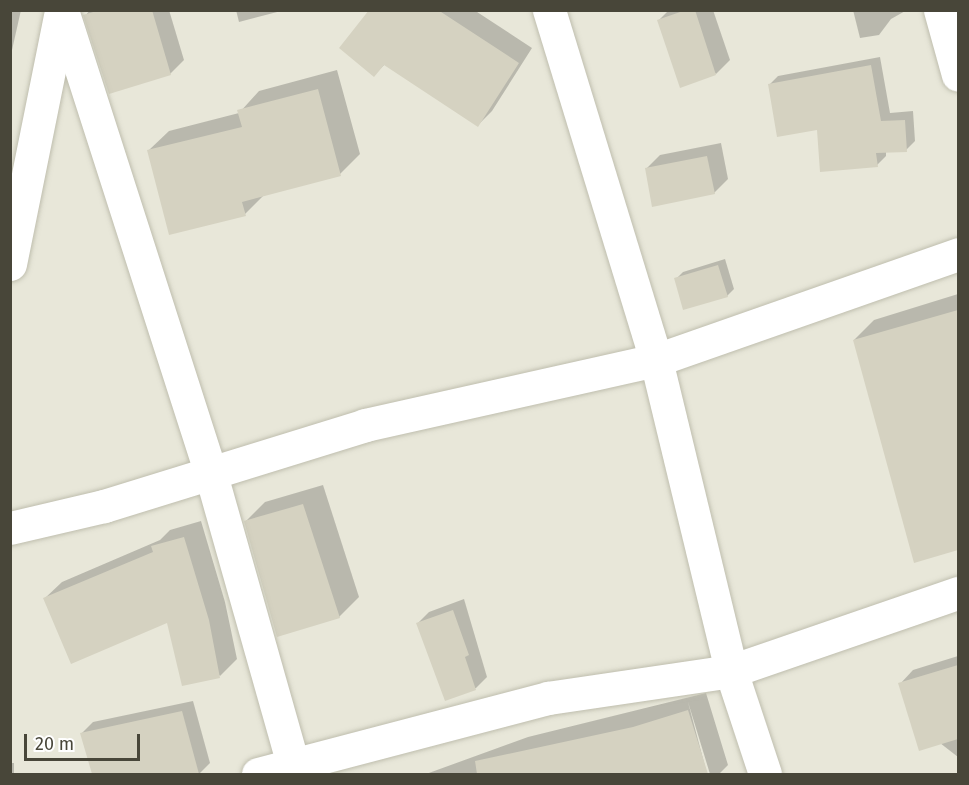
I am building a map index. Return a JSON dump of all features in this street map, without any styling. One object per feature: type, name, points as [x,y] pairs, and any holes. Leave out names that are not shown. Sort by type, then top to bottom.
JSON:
[{"type":"street","points":[[10,264],[62,10]]},
{"type":"street","points":[[62,10],[210,471],[294,770]]},
{"type":"street","points":[[549,10],[656,360],[731,671],[765,774]]},
{"type":"street","points":[[940,10],[958,75]]},
{"type":"street","points":[[10,528],[104,506],[210,471],[365,425],[656,360],[958,254]]},
{"type":"street","points":[[258,774],[294,770],[548,698],[731,671],[958,593]]},
{"type":"shaded area","points":[[11,11],[958,11],[958,774],[11,774]]},
{"type":"building","points":[[100,10],[152,10],[171,75],[109,94],[83,15]]},
{"type":"building","points":[[369,10],[438,10],[519,63],[478,127],[384,65],[374,77],[339,48]]},
{"type":"building","points":[[686,10],[695,10],[716,75],[680,88],[657,20]]},
{"type":"building","points":[[871,65],[881,121],[905,120],[907,152],[876,153],[878,167],[820,172],[817,130],[777,137],[768,84]]},
{"type":"building","points":[[318,89],[341,176],[242,202],[246,216],[169,235],[147,150],[242,127],[237,110]]},
{"type":"building","points":[[707,156],[715,194],[652,207],[645,168]]},
{"type":"building","points":[[718,265],[728,297],[683,310],[674,278]]},
{"type":"building","points":[[958,310],[958,550],[914,563],[853,340]]},
{"type":"building","points":[[303,504],[340,618],[277,637],[244,521]]},
{"type":"building","points":[[184,537],[209,620],[220,678],[182,686],[167,623],[71,664],[43,598],[153,552],[151,546]]},
{"type":"building","points":[[453,610],[469,655],[465,657],[476,690],[445,701],[416,623]]},
{"type":"building","points":[[958,665],[958,739],[919,751],[898,683]]},
{"type":"building","points":[[688,710],[708,774],[477,774],[475,761],[633,727]]},
{"type":"building","points":[[182,711],[199,774],[92,774],[80,733]]}]
